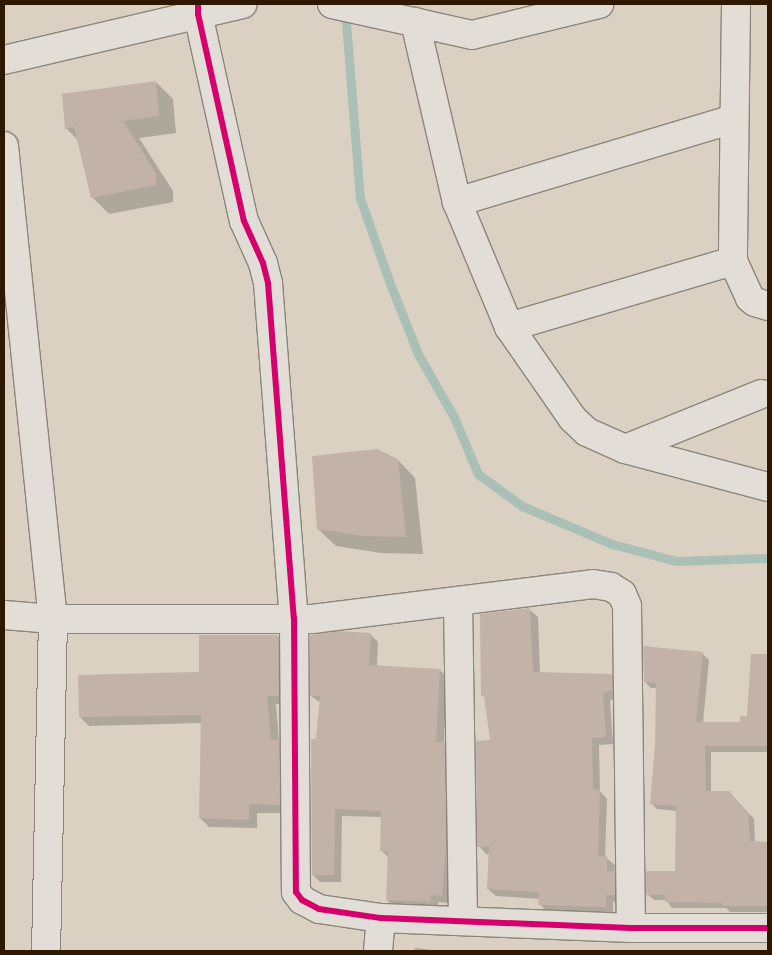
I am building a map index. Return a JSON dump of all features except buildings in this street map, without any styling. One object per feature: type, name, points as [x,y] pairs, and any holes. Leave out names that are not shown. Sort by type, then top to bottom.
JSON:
[{"type":"street","points":[[4,60],[198,9],[243,4]]},
{"type":"street","points":[[332,4],[394,14],[472,35],[599,4]]},
{"type":"street","points":[[736,4],[733,261],[750,298],[755,302],[768,306]]},
{"type":"street","points":[[198,9],[244,221],[263,263],[268,283],[294,618],[296,892],[302,900],[318,909],[381,918],[631,928],[768,928]]},
{"type":"street","points":[[394,14],[457,202],[509,327],[573,419],[587,432],[625,449],[768,487]]},
{"type":"street","points":[[457,202],[734,119]]},
{"type":"street","points":[[4,146],[53,619],[46,951]]},
{"type":"street","points":[[509,327],[733,261]]},
{"type":"street","points":[[625,449],[761,394]]},
{"type":"street","points":[[4,615],[53,619],[312,619],[593,584],[611,587],[622,594],[627,606],[631,928]]},
{"type":"street","points":[[458,601],[463,921]]},
{"type":"street","points":[[378,951],[381,918]]},
{"type":"waterway","points":[[345,9],[360,198],[389,281],[418,354],[454,417],[478,474],[522,506],[612,544],[676,561],[768,558]]},
{"type":"cycle path","points":[[198,4],[198,14],[244,221],[263,263],[268,283],[294,618],[296,892],[302,900],[319,909],[381,918],[631,928],[768,928]]}]
